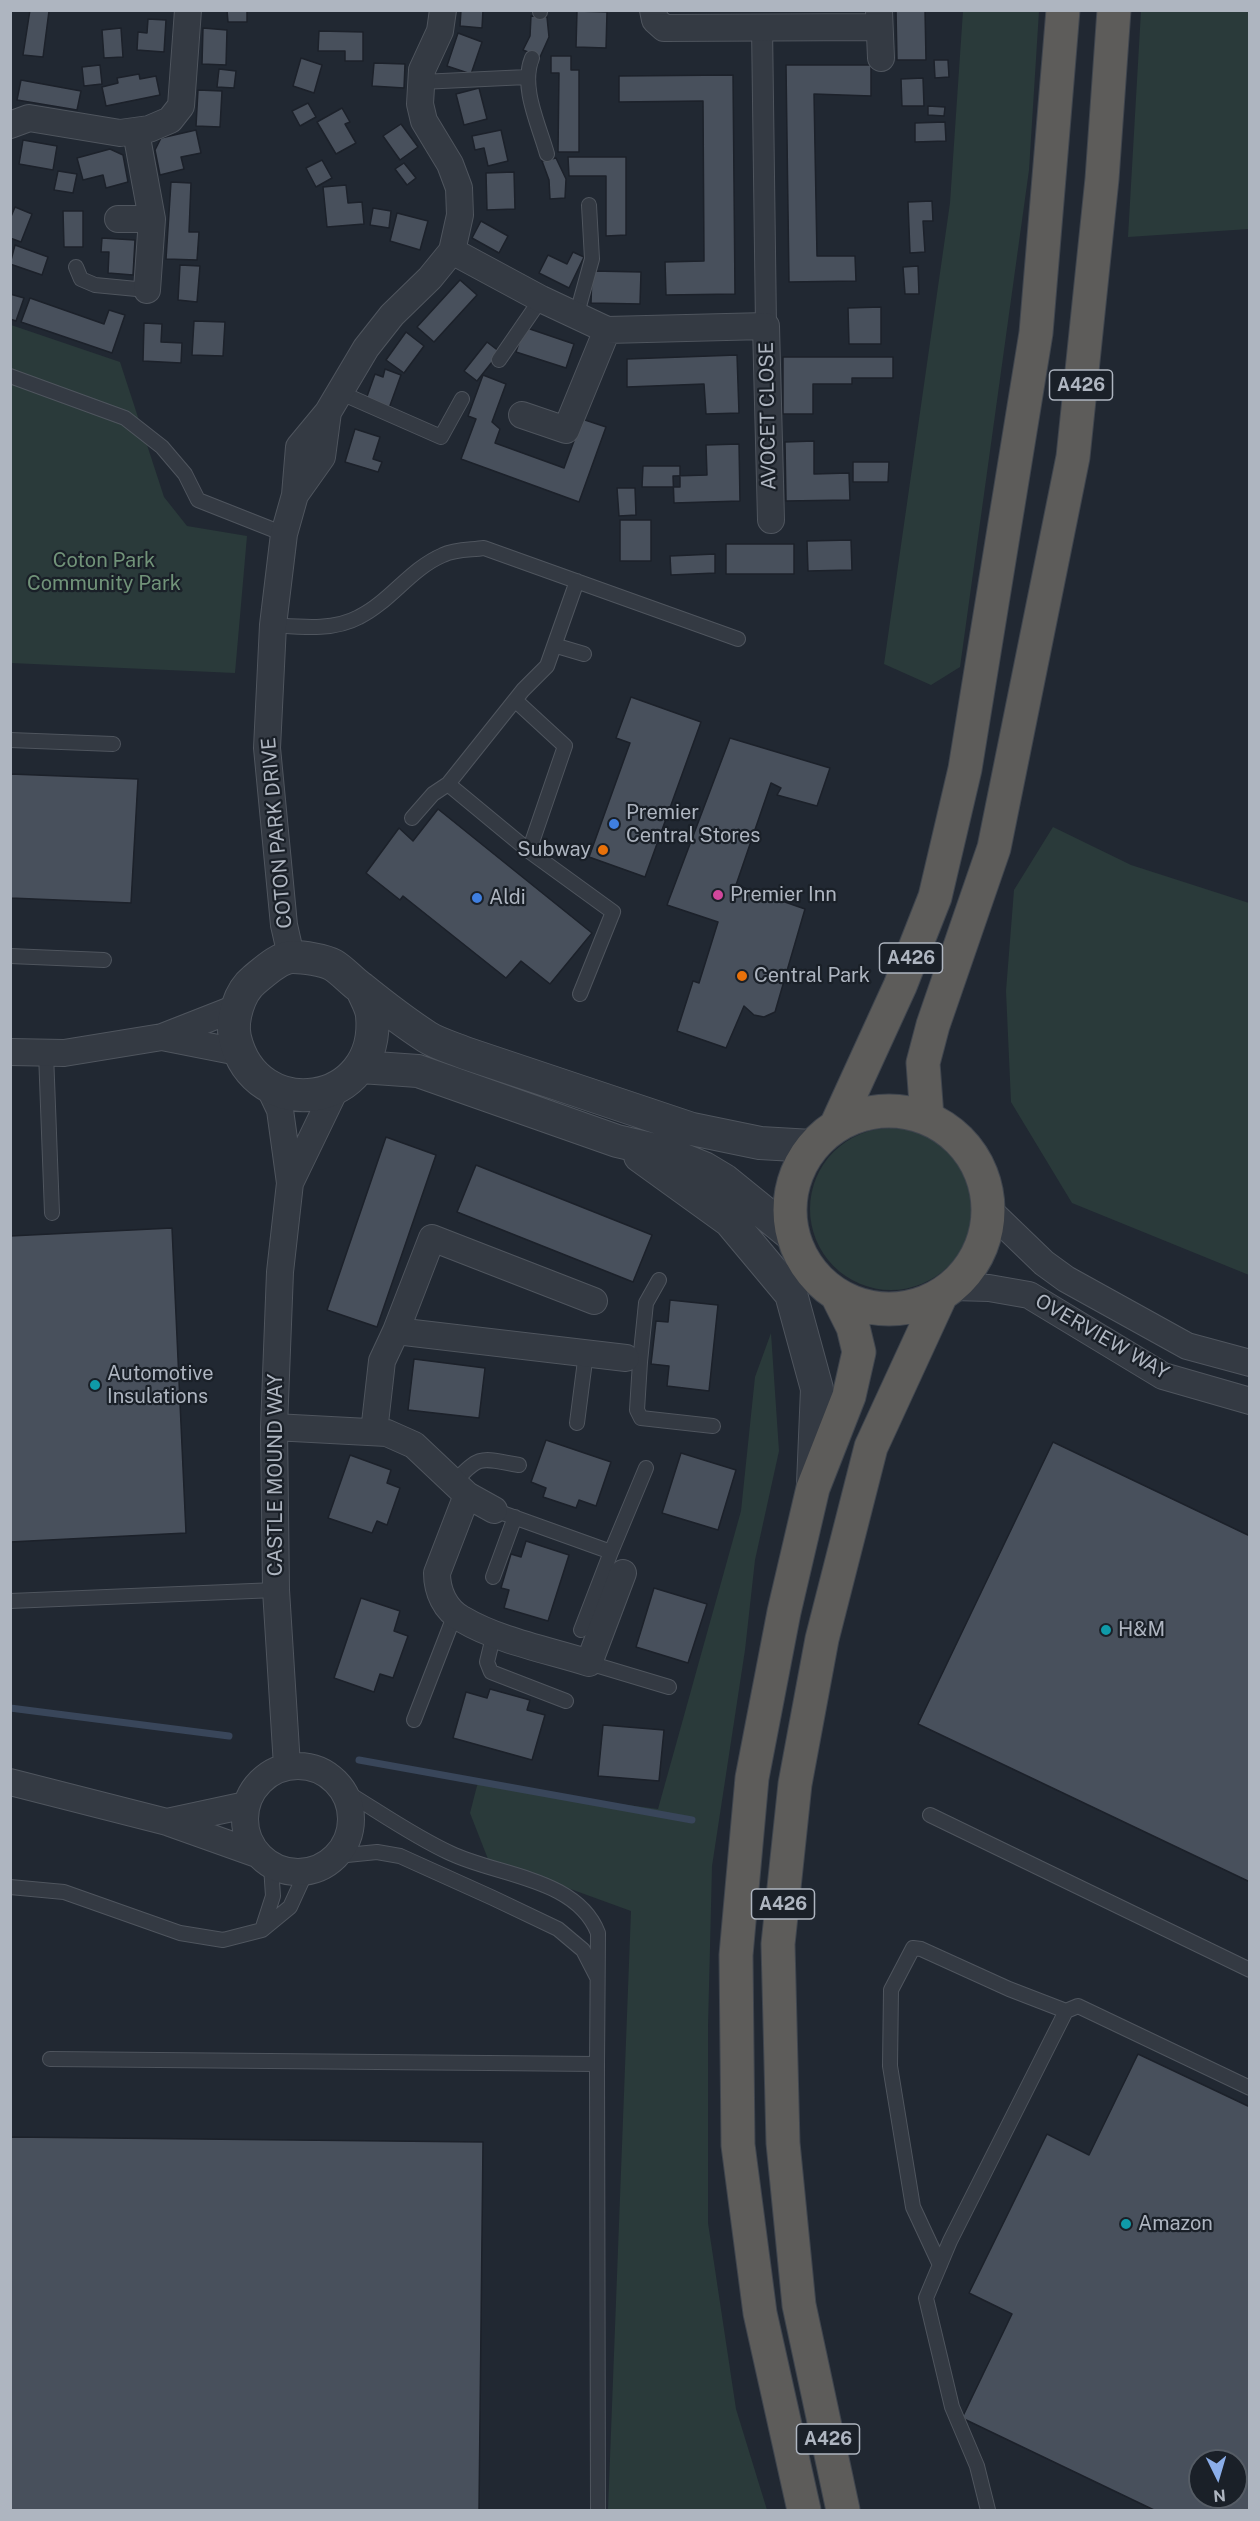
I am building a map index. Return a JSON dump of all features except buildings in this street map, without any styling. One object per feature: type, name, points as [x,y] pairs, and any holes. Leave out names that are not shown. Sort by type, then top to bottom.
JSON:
[{"type":"highway","name":"A426","points":[[824,1136],[900,987],[935,897],[962,782],[1036,333],[1063,10]]},
{"type":"highway","name":"A426","points":[[927,1117],[923,1063],[933,1025],[994,848],[1073,457],[1102,179],[1114,10]]},
{"type":"highway","points":[[896,1110],[927,1117],[953,1132],[973,1155],[986,1182],[990,1211],[981,1249],[972,1266],[947,1291],[916,1306],[889,1310],[862,1306],[837,1295],[818,1280],[803,1260],[793,1236],[789,1205],[796,1174],[824,1136],[865,1113],[896,1110]]},
{"type":"highway","name":"A426","points":[[843,2511],[799,2305],[783,2143],[778,1944],[795,1784],[822,1639],[872,1447],[947,1291]]},
{"type":"highway","name":"A426","points":[[804,2511],[760,2313],[738,2145],[736,1955],[752,1778],[784,1612],[813,1488],[849,1396],[859,1353],[853,1327],[837,1295]]},
{"type":"street","points":[[10,126],[29,118],[120,133],[136,132],[170,120],[181,106],[188,10]]},
{"type":"street","name":"COTON PARK DRIVE","points":[[291,956],[284,925],[267,748],[273,625],[284,534],[295,495],[322,457],[334,403],[366,348],[392,315],[430,278],[452,251],[460,214],[459,188],[450,164],[424,121],[420,104],[422,70],[440,31],[443,10]]},
{"type":"street","points":[[653,10],[655,20],[664,28],[762,26],[879,19],[881,58]]},
{"type":"street","points":[[762,26],[766,326]]},
{"type":"street","points":[[136,132],[152,219],[147,290]]},
{"type":"street","points":[[118,219],[152,219]]},
{"type":"street","name":"AVOCET CLOSE","points":[[452,251],[576,317],[607,330],[766,326],[771,520]]},
{"type":"street","points":[[522,415],[566,430],[607,330]]},
{"type":"street","points":[[362,989],[372,1013],[370,1049],[361,1067],[350,1080],[335,1090],[308,1097],[270,1089],[248,1070],[238,1052],[234,1034],[236,1008],[249,984],[274,964],[291,956],[331,964],[429,1038],[465,1053],[692,1129],[760,1143],[824,1136]]},
{"type":"street","points":[[10,1052],[64,1053],[162,1037],[236,1008]]},
{"type":"street","points":[[162,1037],[238,1052]]},
{"type":"street","points":[[361,1067],[418,1071],[617,1141],[664,1152],[704,1168],[724,1180],[793,1236]]},
{"type":"street","name":"CASTLE MOUND WAY","points":[[270,1089],[280,1110],[290,1183],[280,1272],[274,1427],[276,1590],[287,1766]]},
{"type":"street","name":"CASTLE MOUND WAY","points":[[290,1183],[335,1090]]},
{"type":"street","points":[[617,1141],[662,1170],[730,1221],[791,1294],[816,1389],[813,1488]]},
{"type":"street","name":"OVERVIEW WAY","points":[[990,1211],[1044,1263],[1066,1279],[1187,1346],[1250,1363]]},
{"type":"street","points":[[374,1432],[382,1361],[432,1238],[594,1301]]},
{"type":"street","name":"OVERVIEW WAY","points":[[947,1291],[989,1288],[1029,1296],[1163,1376],[1250,1401]]},
{"type":"street","points":[[396,1331],[633,1360]]},
{"type":"street","points":[[274,1427],[387,1433],[414,1445],[461,1488],[504,1513]]},
{"type":"street","points":[[461,1488],[437,1573],[437,1586],[446,1605],[460,1619],[494,1633],[588,1663],[617,1562]]},
{"type":"street","points":[[10,1782],[167,1822],[264,1860],[288,1872],[306,1872],[323,1867],[337,1856],[347,1841],[351,1824],[350,1806],[343,1790],[333,1778],[303,1765],[287,1766],[266,1776],[250,1794],[246,1804],[244,1822],[248,1839],[264,1860]]},
{"type":"street","points":[[167,1822],[246,1804]]},
{"type":"lane","points":[[532,58],[527,77],[548,154]]},
{"type":"lane","points":[[421,82],[527,77]]},
{"type":"lane","points":[[576,317],[592,259],[589,205]]},
{"type":"lane","points":[[76,267],[81,279],[95,285],[147,290]]},
{"type":"lane","points":[[499,360],[541,299]]},
{"type":"lane","points":[[10,376],[125,418],[162,447],[185,474],[198,500],[284,534]]},
{"type":"lane","points":[[334,403],[441,436],[462,399]]},
{"type":"lane","points":[[273,625],[321,627],[357,619],[382,603],[416,570],[445,553],[484,548],[738,639]]},
{"type":"lane","points":[[411,818],[439,789],[448,784],[516,700],[548,666],[577,581]]},
{"type":"lane","points":[[557,645],[584,654]]},
{"type":"lane","points":[[516,700],[566,746],[529,850]]},
{"type":"lane","points":[[10,740],[113,744]]},
{"type":"lane","points":[[448,784],[529,850],[613,912],[580,994]]},
{"type":"lane","points":[[10,956],[104,960]]},
{"type":"lane","points":[[46,1053],[52,1213]]},
{"type":"lane","points":[[659,1280],[646,1303],[633,1360],[637,1410],[641,1418],[713,1426]]},
{"type":"lane","points":[[577,1423],[586,1353]]},
{"type":"lane","points":[[461,1488],[472,1463],[485,1459],[519,1465]]},
{"type":"lane","points":[[580,1630],[617,1562],[646,1468]]},
{"type":"lane","points":[[493,1577],[504,1513],[617,1562]]},
{"type":"lane","points":[[10,1601],[276,1590]]},
{"type":"lane","points":[[414,1719],[455,1614]]},
{"type":"lane","points":[[494,1633],[487,1662],[491,1672],[566,1701]]},
{"type":"lane","points":[[588,1663],[669,1687]]},
{"type":"lane","points":[[343,1790],[451,1854],[527,1879],[577,1902],[592,1917],[598,1934],[600,1981],[597,2064],[598,2511]]},
{"type":"lane","points":[[930,1815],[1250,1970]]},
{"type":"lane","points":[[337,1856],[377,1852],[400,1857],[558,1929],[584,1950],[600,1981]]},
{"type":"lane","points":[[262,1930],[273,1896],[264,1860]]},
{"type":"lane","points":[[10,1887],[64,1892],[180,1933],[223,1940],[262,1930],[290,1907],[306,1872]]},
{"type":"lane","points":[[940,2265],[913,2207],[890,2066],[891,1990],[913,1948],[921,1949],[1009,1989],[1066,2011]]},
{"type":"lane","points":[[988,2511],[977,2466],[952,2407],[926,2298],[940,2265],[1066,2011],[1078,2006],[1250,2088]]},
{"type":"lane","points":[[50,2059],[597,2064]]},
{"type":"green space","points":[[963,11],[1039,11],[1029,170],[960,667],[931,685],[884,664],[950,203]]},
{"type":"green space","points":[[1141,11],[1249,11],[1249,229],[1128,237]]},
{"type":"green space","name":"Coton Park Community Park","points":[[11,325],[120,362],[164,497],[187,526],[247,536],[235,673],[11,663]]},
{"type":"green space","points":[[1053,827],[1131,865],[1249,903],[1249,1275],[1072,1203],[1011,1102],[1006,991],[1014,890]]},
{"type":"green space","points":[[891,1128],[907,1129],[922,1134],[936,1141],[948,1152],[959,1164],[966,1178],[971,1193],[971,1225],[966,1240],[959,1254],[948,1266],[936,1277],[922,1284],[907,1289],[891,1290],[875,1289],[860,1284],[846,1277],[834,1266],[823,1254],[816,1240],[811,1225],[810,1209],[811,1193],[816,1178],[823,1164],[834,1152],[846,1141],[860,1134],[875,1129]]},
{"type":"green space","points":[[771,1333],[779,1451],[755,1560],[745,1650],[712,1866],[708,2027],[708,2223],[736,2409],[767,2510],[608,2510],[631,1911],[488,1859],[470,1813],[478,1782],[536,1793],[658,1809],[741,1511],[755,1377]]},
{"type":"waterway","points":[[10,1708],[229,1736]]},
{"type":"waterway","points":[[359,1760],[692,1820]]},
{"type":"place","name":"Premier Central Stores","points":[[614,824]]},
{"type":"place","name":"Subway","points":[[603,850]]},
{"type":"place","name":"Premier Inn","points":[[718,895]]},
{"type":"place","name":"Aldi","points":[[477,898]]},
{"type":"place","name":"Central Park","points":[[742,976]]},
{"type":"place","name":"Automotive Insulations","points":[[95,1385]]},
{"type":"place","name":"H&M","points":[[1106,1630]]},
{"type":"place","name":"Amazon","points":[[1126,2224]]}]
